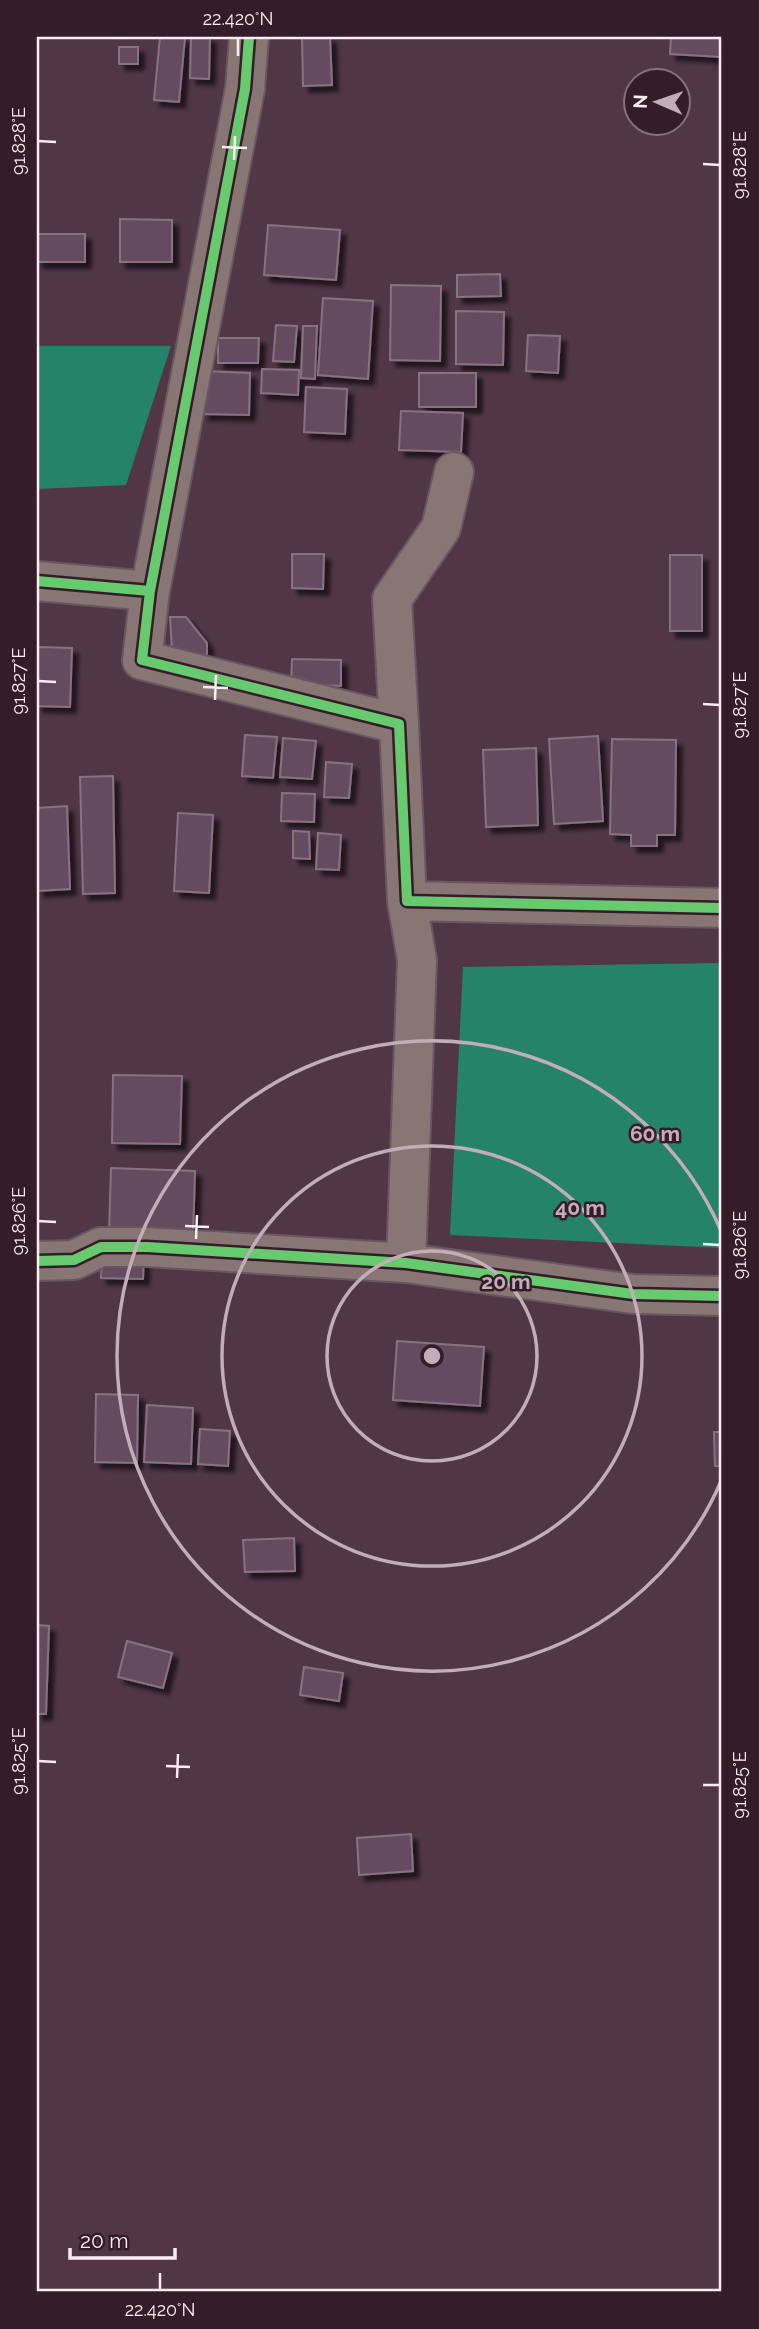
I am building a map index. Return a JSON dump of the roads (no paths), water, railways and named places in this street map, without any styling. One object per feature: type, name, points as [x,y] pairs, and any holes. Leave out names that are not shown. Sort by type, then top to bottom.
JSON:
[{"type":"street","points":[[249,37],[245,89],[150,591],[142,660],[399,724]]},
{"type":"street","points":[[406,1263],[417,960],[407,901],[392,600],[441,528],[454,472]]},
{"type":"street","points":[[37,581],[150,591]]},
{"type":"street","points":[[407,901],[722,908]]},
{"type":"street","points":[[37,1261],[74,1260],[101,1247],[147,1247],[406,1263],[633,1294],[722,1297]]}]
